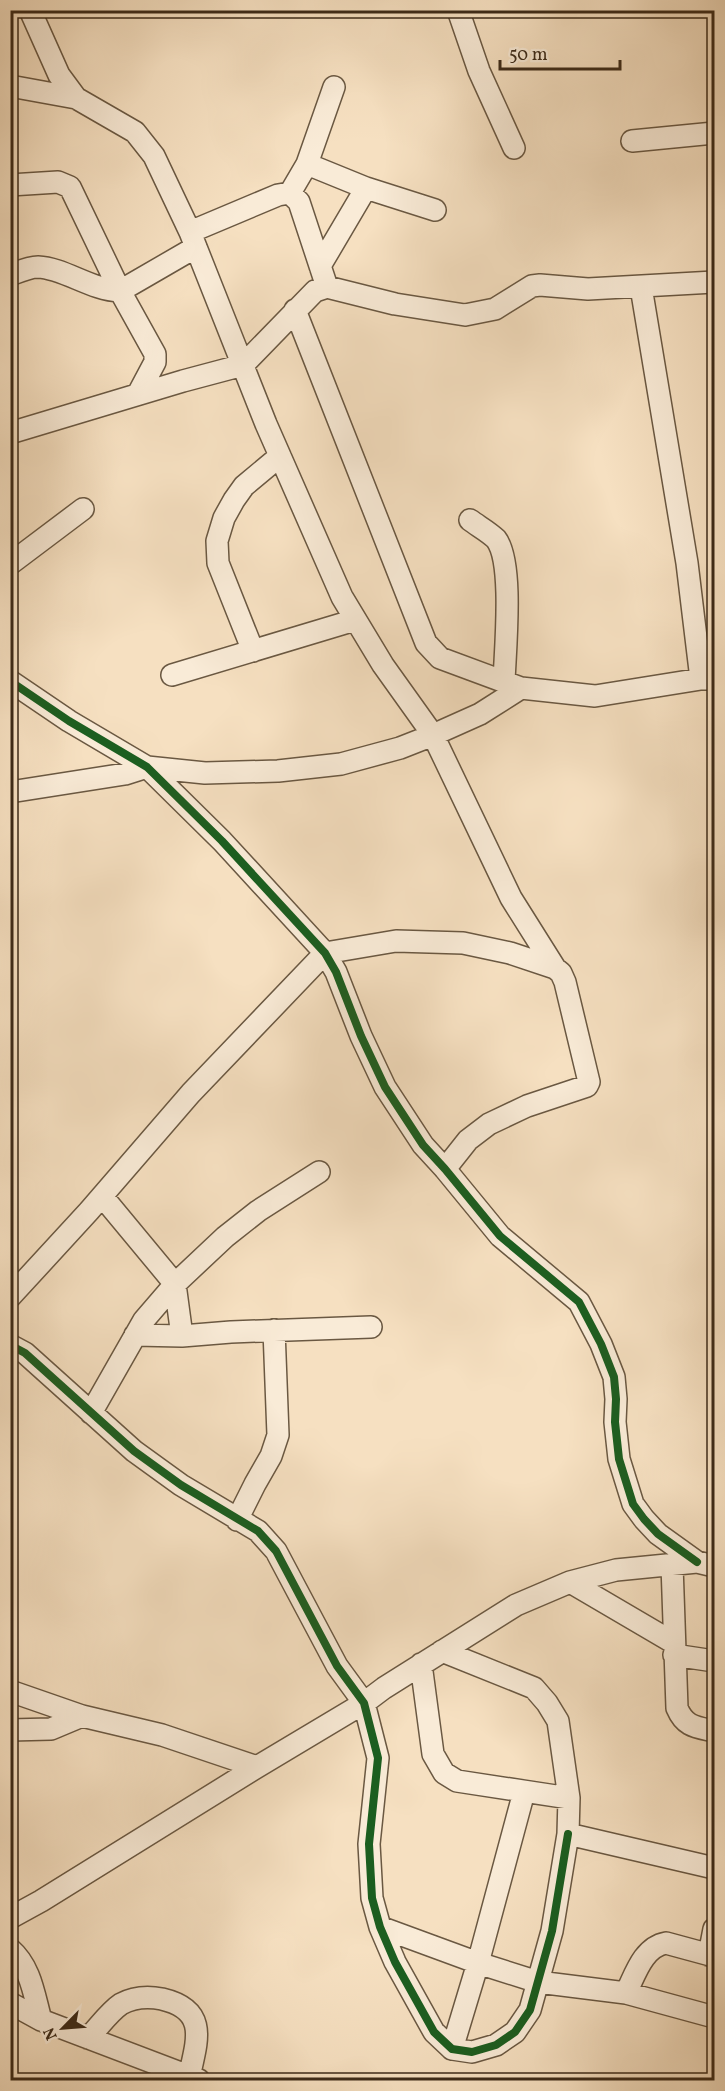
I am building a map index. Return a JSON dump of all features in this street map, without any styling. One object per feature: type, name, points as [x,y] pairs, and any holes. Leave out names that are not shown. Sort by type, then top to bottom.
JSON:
[{"type":"street","points":[[30,10],[59,75],[76,98]]},
{"type":"street","points":[[458,10],[479,71],[514,148]]},
{"type":"street","points":[[10,86],[76,98],[135,132],[154,156],[193,239],[280,456],[342,597],[383,665],[433,735],[511,898],[565,982],[589,1082],[587,1086],[584,1089],[527,1106],[489,1124],[468,1140],[445,1169]]},
{"type":"street","points":[[290,193],[307,164],[334,87]]},
{"type":"street","points":[[632,141],[714,134]]},
{"type":"street","points":[[307,164],[366,188],[435,210]]},
{"type":"street","points":[[10,185],[58,182],[70,187],[120,291],[155,354],[155,362],[138,394]]},
{"type":"street","points":[[320,266],[366,188]]},
{"type":"street","points":[[10,275],[36,267],[108,291],[120,291],[193,239],[278,195],[290,193]]},
{"type":"street","points":[[290,193],[299,202],[327,287]]},
{"type":"street","points":[[10,433],[243,365],[315,291],[327,287],[395,304],[465,315],[495,309],[532,286],[588,290],[714,282]]},
{"type":"street","points":[[295,310],[426,643],[440,658],[512,685],[596,696],[707,679],[641,287]]},
{"type":"street","points":[[253,651],[218,563],[217,541],[224,518],[244,486],[280,456]]},
{"type":"street","points":[[10,564],[83,509]]},
{"type":"street","points":[[470,520],[495,539],[504,557],[512,685]]},
{"type":"street","points":[[172,675],[355,620]]},
{"type":"street","points":[[10,681],[69,721],[147,767],[222,841],[325,952],[336,972],[361,1036],[385,1087],[423,1145],[500,1236],[579,1302],[601,1344],[614,1377],[619,1459],[633,1504],[658,1534],[706,1564]]},
{"type":"street","points":[[10,792],[125,774],[147,767],[205,773],[278,771],[341,764],[400,748],[480,714],[512,685]]},
{"type":"street","points":[[10,1297],[191,1093],[325,952],[396,941],[463,943],[510,953],[555,968]]},
{"type":"street","points":[[91,1413],[144,1320],[176,1284],[225,1236],[258,1211],[319,1172]]},
{"type":"street","points":[[102,1196],[176,1284],[182,1336]]},
{"type":"street","points":[[135,1335],[182,1336],[371,1326]]},
{"type":"street","points":[[237,1520],[271,1456],[278,1435],[274,1330]]},
{"type":"street","points":[[10,1345],[25,1353],[143,1458],[237,1520],[258,1531],[276,1551],[338,1666],[363,1703],[378,1758],[369,1844],[372,1898],[380,1927],[395,1962],[434,2032],[452,2049],[472,2052],[496,2045],[515,2032],[530,2010],[552,1931],[568,1834],[569,1798],[558,1721],[534,1688],[442,1652]]},
{"type":"street","points":[[10,1917],[41,1901],[363,1703],[516,1605],[570,1582],[616,1570],[706,1564]]},
{"type":"street","points":[[672,1565],[677,1707],[682,1719],[693,1726],[714,1731]]},
{"type":"street","points":[[570,1582],[674,1649],[714,1661]]},
{"type":"street","points":[[421,1664],[433,1754],[444,1773],[457,1781],[569,1798]]},
{"type":"street","points":[[10,1691],[82,1716],[162,1735],[257,1767]]},
{"type":"street","points":[[10,1730],[51,1729],[82,1716]]},
{"type":"street","points":[[452,2049],[478,1963],[524,1792]]},
{"type":"street","points":[[568,1834],[714,1868]]},
{"type":"street","points":[[380,1927],[538,1982],[626,1993],[714,2017]]},
{"type":"street","points":[[626,1993],[647,1953],[661,1943],[666,1943],[712,1955],[714,1929]]},
{"type":"street","points":[[10,1949],[21,1958],[30,1978],[41,2020]]},
{"type":"street","points":[[10,2003],[41,2020],[194,2079],[198,2038],[194,2020],[187,2009],[176,2002],[142,1997],[131,2000],[119,2005],[88,2038]]},
{"type":"cycle path","points":[[10,681],[69,721],[147,767],[222,841],[325,953],[336,972],[361,1036],[385,1087],[423,1145],[500,1236],[579,1302],[601,1344],[614,1377],[619,1459],[633,1504],[658,1534],[697,1562]]},
{"type":"cycle path","points":[[10,1345],[25,1353],[134,1451],[181,1485],[258,1531],[276,1551],[337,1666],[364,1703],[378,1758],[369,1844],[372,1898],[380,1927],[395,1962],[434,2032],[452,2049],[472,2052],[496,2045],[515,2032],[530,2010],[552,1931],[568,1834]]}]
